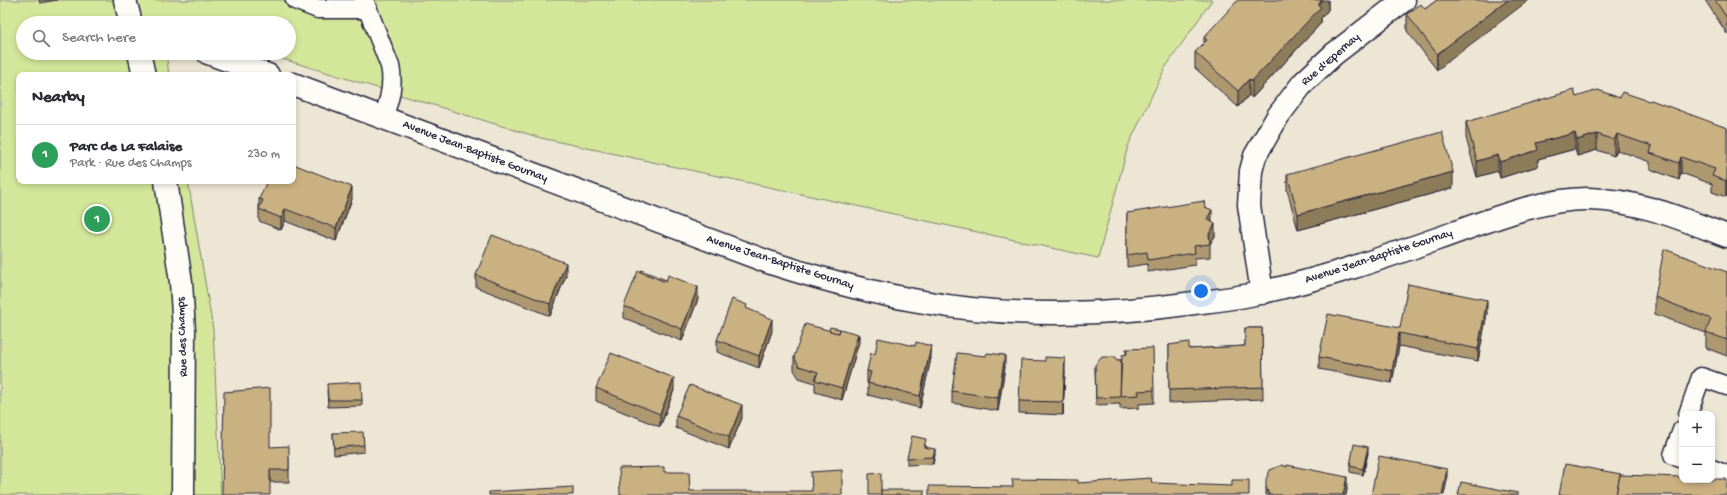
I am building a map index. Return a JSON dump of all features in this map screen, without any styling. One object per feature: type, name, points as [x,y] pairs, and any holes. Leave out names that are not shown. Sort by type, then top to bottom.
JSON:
[{"type":"street","points":[[125,0],[129,16]]},
{"type":"street","name":"Rue d'Epernay","points":[[1262,293],[1248,204],[1251,171],[1255,156],[1278,116],[1303,83],[1334,54],[1404,0]]},
{"type":"street","points":[[141,60],[143,72]]},
{"type":"street","points":[[227,60],[260,72]]},
{"type":"street","name":"Avenue Jean-Baptiste Gournay","points":[[296,85],[771,263],[850,287],[926,303],[996,310],[1074,313],[1168,307],[1262,293],[1342,272],[1530,208],[1572,199],[1606,200],[1649,208],[1727,236]]},
{"type":"street","name":"Rue des Champs","points":[[166,184],[184,323],[183,495]]},
{"type":"lane","points":[[295,0],[318,9],[366,4],[390,66],[392,77],[391,91],[383,117]]},
{"type":"lane","points":[[1689,411],[1701,377],[1727,386]]},
{"type":"lane","points":[[1679,438],[1673,455],[1679,458]]},
{"type":"lane","points":[[1715,470],[1727,475]]},
{"type":"green space","points":[[0,0],[1212,0],[1165,68],[1128,146],[1098,258],[541,138],[286,60],[296,60],[296,16],[16,16],[16,60],[167,60],[169,72],[16,72],[16,184],[189,184],[213,329],[221,495],[0,495]]},
{"type":"building","points":[[1238,0],[1322,0],[1318,5],[1321,7],[1252,81],[1249,79],[1238,91],[1195,52],[1207,40],[1204,37]]},
{"type":"building","points":[[1437,0],[1508,0],[1437,54],[1407,14],[1421,4],[1425,9]]},
{"type":"building","points":[[1715,0],[1727,0],[1727,18]]},
{"type":"building","points":[[1574,90],[1576,97],[1598,90],[1620,98],[1622,92],[1649,101],[1651,100],[1727,128],[1726,181],[1712,176],[1715,169],[1681,157],[1679,163],[1650,153],[1652,146],[1617,134],[1614,140],[1597,134],[1577,140],[1575,133],[1536,143],[1538,150],[1500,162],[1498,155],[1477,161],[1466,122]]},
{"type":"building","points":[[1442,132],[1453,172],[1298,214],[1287,174]]},
{"type":"building","points":[[296,165],[352,187],[336,228],[285,209],[281,218],[259,209],[263,200],[259,199],[266,184],[296,184]]},
{"type":"building","points":[[1204,201],[1205,207],[1212,210],[1207,219],[1215,224],[1209,234],[1210,244],[1194,246],[1195,253],[1148,260],[1147,252],[1127,255],[1127,213]]},
{"type":"building","points":[[492,235],[566,263],[550,304],[476,275]]},
{"type":"building","points":[[1664,249],[1727,272],[1727,340],[1706,332],[1711,319],[1655,297]]},
{"type":"building","points":[[641,270],[666,280],[666,282],[640,272]]},
{"type":"building","points":[[638,271],[666,282],[668,275],[698,287],[682,329],[624,306]]},
{"type":"building","points":[[1408,284],[1487,300],[1478,349],[1399,333],[1392,371],[1319,357],[1328,314],[1400,328]]},
{"type":"building","points":[[732,299],[747,305],[746,308],[772,319],[759,356],[717,340]]},
{"type":"building","points":[[805,324],[839,333],[840,329],[858,334],[842,388],[815,380],[818,372],[799,366],[794,357]]},
{"type":"building","points":[[830,327],[840,329],[839,333],[829,331]]},
{"type":"building","points":[[1245,328],[1262,328],[1263,387],[1169,390],[1169,345],[1189,342],[1189,349],[1245,346]]},
{"type":"building","points":[[878,338],[915,346],[916,342],[931,346],[920,396],[868,383],[871,372],[867,371],[871,353],[875,354]]},
{"type":"building","points":[[1153,348],[1154,390],[1138,391],[1139,395],[1120,396],[1122,355],[1127,354],[1126,349]]},
{"type":"building","points":[[611,353],[674,378],[660,414],[596,388]]},
{"type":"building","points":[[957,353],[986,356],[987,353],[1005,355],[998,398],[952,391]]},
{"type":"building","points":[[1045,357],[1065,358],[1063,402],[1019,401],[1021,360],[1045,361]]},
{"type":"building","points":[[1102,357],[1116,357],[1116,360],[1121,360],[1120,397],[1096,398],[1095,365]]},
{"type":"building","points":[[361,382],[362,400],[328,400],[327,384]]},
{"type":"building","points":[[690,385],[742,405],[729,437],[676,416]]},
{"type":"building","points":[[270,388],[270,447],[289,446],[289,470],[270,470],[270,495],[222,495],[224,392]]},
{"type":"building","points":[[363,432],[364,445],[334,448],[333,433]]},
{"type":"building","points":[[912,436],[926,439],[924,447],[935,449],[933,457],[907,458]]},
{"type":"building","points":[[1354,444],[1368,447],[1363,469],[1350,466]]},
{"type":"building","points":[[1379,456],[1447,469],[1442,495],[1371,495]]},
{"type":"building","points":[[1565,464],[1621,474],[1616,495],[1559,495]]},
{"type":"building","points":[[1282,465],[1347,477],[1343,495],[1269,495],[1266,487],[1266,479],[1270,470]]},
{"type":"building","points":[[664,467],[664,472],[689,472],[690,491],[812,491],[811,472],[842,470],[842,495],[620,495],[619,468]]},
{"type":"building","points":[[881,473],[881,495],[869,495],[869,474]]},
{"type":"building","points":[[1620,475],[1679,477],[1679,483],[1715,483],[1715,479],[1727,480],[1727,495],[1616,495]]},
{"type":"building","points":[[1151,478],[1152,483],[1232,486],[1232,480],[1249,480],[1249,495],[929,495],[929,486],[1013,487],[1012,479],[1078,480],[1078,483]]},
{"type":"building","points":[[1461,482],[1518,493],[1518,495],[1458,495]]},
{"type":"building","points":[[573,487],[573,495],[489,495],[489,492]]},
{"type":"building","points":[[881,490],[924,490],[924,495],[881,495]]},
{"type":"place","name":"Parc de La Falaise","points":[[97,219]]}]
